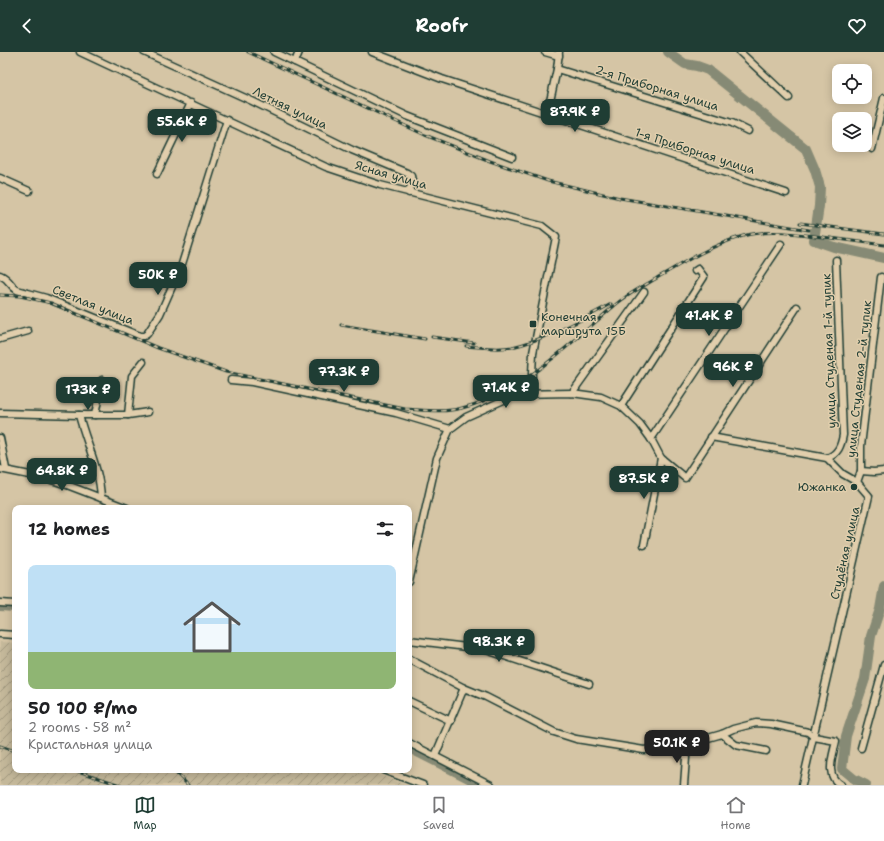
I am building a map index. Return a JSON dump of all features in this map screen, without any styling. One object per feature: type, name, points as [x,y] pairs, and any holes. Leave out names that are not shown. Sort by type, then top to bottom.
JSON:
[{"type":"street","name":"Ясная улица","points":[[80,52],[326,167],[409,193],[542,226],[556,237],[538,334],[534,346],[531,394]]},
{"type":"street","name":"Летняя улица","points":[[144,52],[252,101],[352,150],[407,173],[411,176],[412,181],[409,193]]},
{"type":"street","points":[[274,52],[407,116],[512,157]]},
{"type":"street","points":[[295,62],[299,52]]},
{"type":"street","name":"1-я Приборная улица","points":[[372,52],[442,79],[547,115],[786,193]]},
{"type":"street","points":[[546,52],[559,54],[547,115]]},
{"type":"street","points":[[740,52],[789,98]]},
{"type":"street","name":"2-я Приборная улица","points":[[557,69],[732,123],[748,131]]},
{"type":"street","points":[[872,149],[884,98]]},
{"type":"street","points":[[157,174],[191,103]]},
{"type":"street","name":"Светлая улица","points":[[0,275],[10,281],[13,288],[17,290],[46,298],[140,336],[147,334],[160,314],[182,264],[227,120]]},
{"type":"street","points":[[0,178],[29,191]]},
{"type":"street","points":[[651,439],[781,244]]},
{"type":"street","name":"улица Студеная 1-й тупик","points":[[827,458],[833,456],[837,451],[842,442],[843,435],[836,260]]},
{"type":"street","points":[[621,406],[704,277],[698,269],[695,271]]},
{"type":"street","name":"улица Студеная 2-й тупик","points":[[857,482],[861,471],[861,446],[881,277]]},
{"type":"street","points":[[572,393],[644,292]]},
{"type":"street","points":[[412,569],[437,458],[450,429],[466,417],[517,394],[572,393],[601,397],[621,406],[640,424],[651,439],[661,458],[685,478],[797,307]]},
{"type":"street","points":[[0,339],[28,331]]},
{"type":"street","points":[[128,415],[132,376],[143,362]]},
{"type":"street","points":[[95,415],[102,380]]},
{"type":"street","points":[[231,380],[252,382],[396,413],[450,429]]},
{"type":"street","points":[[0,412],[128,415],[148,412]]},
{"type":"street","points":[[80,415],[82,427],[97,469],[101,498]]},
{"type":"street","points":[[712,437],[827,458]]},
{"type":"street","points":[[0,438],[3,469],[45,478],[118,505]]},
{"type":"street","points":[[644,545],[661,458]]},
{"type":"street","name":"Студёная улица","points":[[802,785],[869,496],[857,482],[843,474],[827,458]]},
{"type":"street","points":[[861,471],[884,471]]},
{"type":"street","points":[[0,603],[12,604]]},
{"type":"street","points":[[0,634],[12,635]]},
{"type":"street","points":[[412,640],[483,649],[589,684]]},
{"type":"street","points":[[412,661],[554,732],[576,739],[644,750],[687,744],[756,723],[771,724],[808,732],[814,737],[836,741],[831,774],[836,782],[841,785]]},
{"type":"street","points":[[861,748],[884,665]]},
{"type":"street","points":[[436,756],[464,688]]},
{"type":"street","points":[[412,702],[451,721]]},
{"type":"street","points":[[722,734],[736,744],[766,751]]},
{"type":"street","points":[[412,744],[491,785]]},
{"type":"street","points":[[684,785],[687,744]]},
{"type":"street","points":[[391,773],[423,785]]},
{"type":"shaded area","points":[[0,642],[12,643],[12,773],[374,773],[406,785],[0,785]]},
{"type":"waterway","points":[[668,52],[685,64],[708,70],[806,149],[820,187],[814,240],[834,247],[884,258]]},
{"type":"waterway","points":[[866,785],[854,779],[842,769],[846,736],[865,679],[871,636],[880,609],[884,586]]},
{"type":"waterway","points":[[0,608],[12,609]]},
{"type":"waterway","points":[[412,752],[478,785]]},
{"type":"railway","points":[[248,52],[425,135],[490,161],[548,181],[620,198],[809,230]]},
{"type":"railway","points":[[800,223],[884,234]]},
{"type":"railway","points":[[0,295],[20,296],[51,303],[158,348],[226,372],[405,409],[434,411],[455,410],[484,401],[525,379],[561,352],[629,295],[698,254],[720,244],[752,234],[779,233],[884,245]]},
{"type":"railway","points":[[466,346],[501,348],[525,344],[563,329],[611,304]]},
{"type":"railway","points":[[341,325],[425,339]]},
{"type":"railway","points":[[432,337],[474,343]]},
{"type":"railway","points":[[0,746],[12,750]]},
{"type":"railway","points":[[84,773],[120,785]]},
{"type":"railway","points":[[176,773],[188,785]]},
{"type":"place","name":"Конечная маршрута 15Б","points":[[533,324]]},
{"type":"place","name":"Южанка","points":[[854,487]]}]
